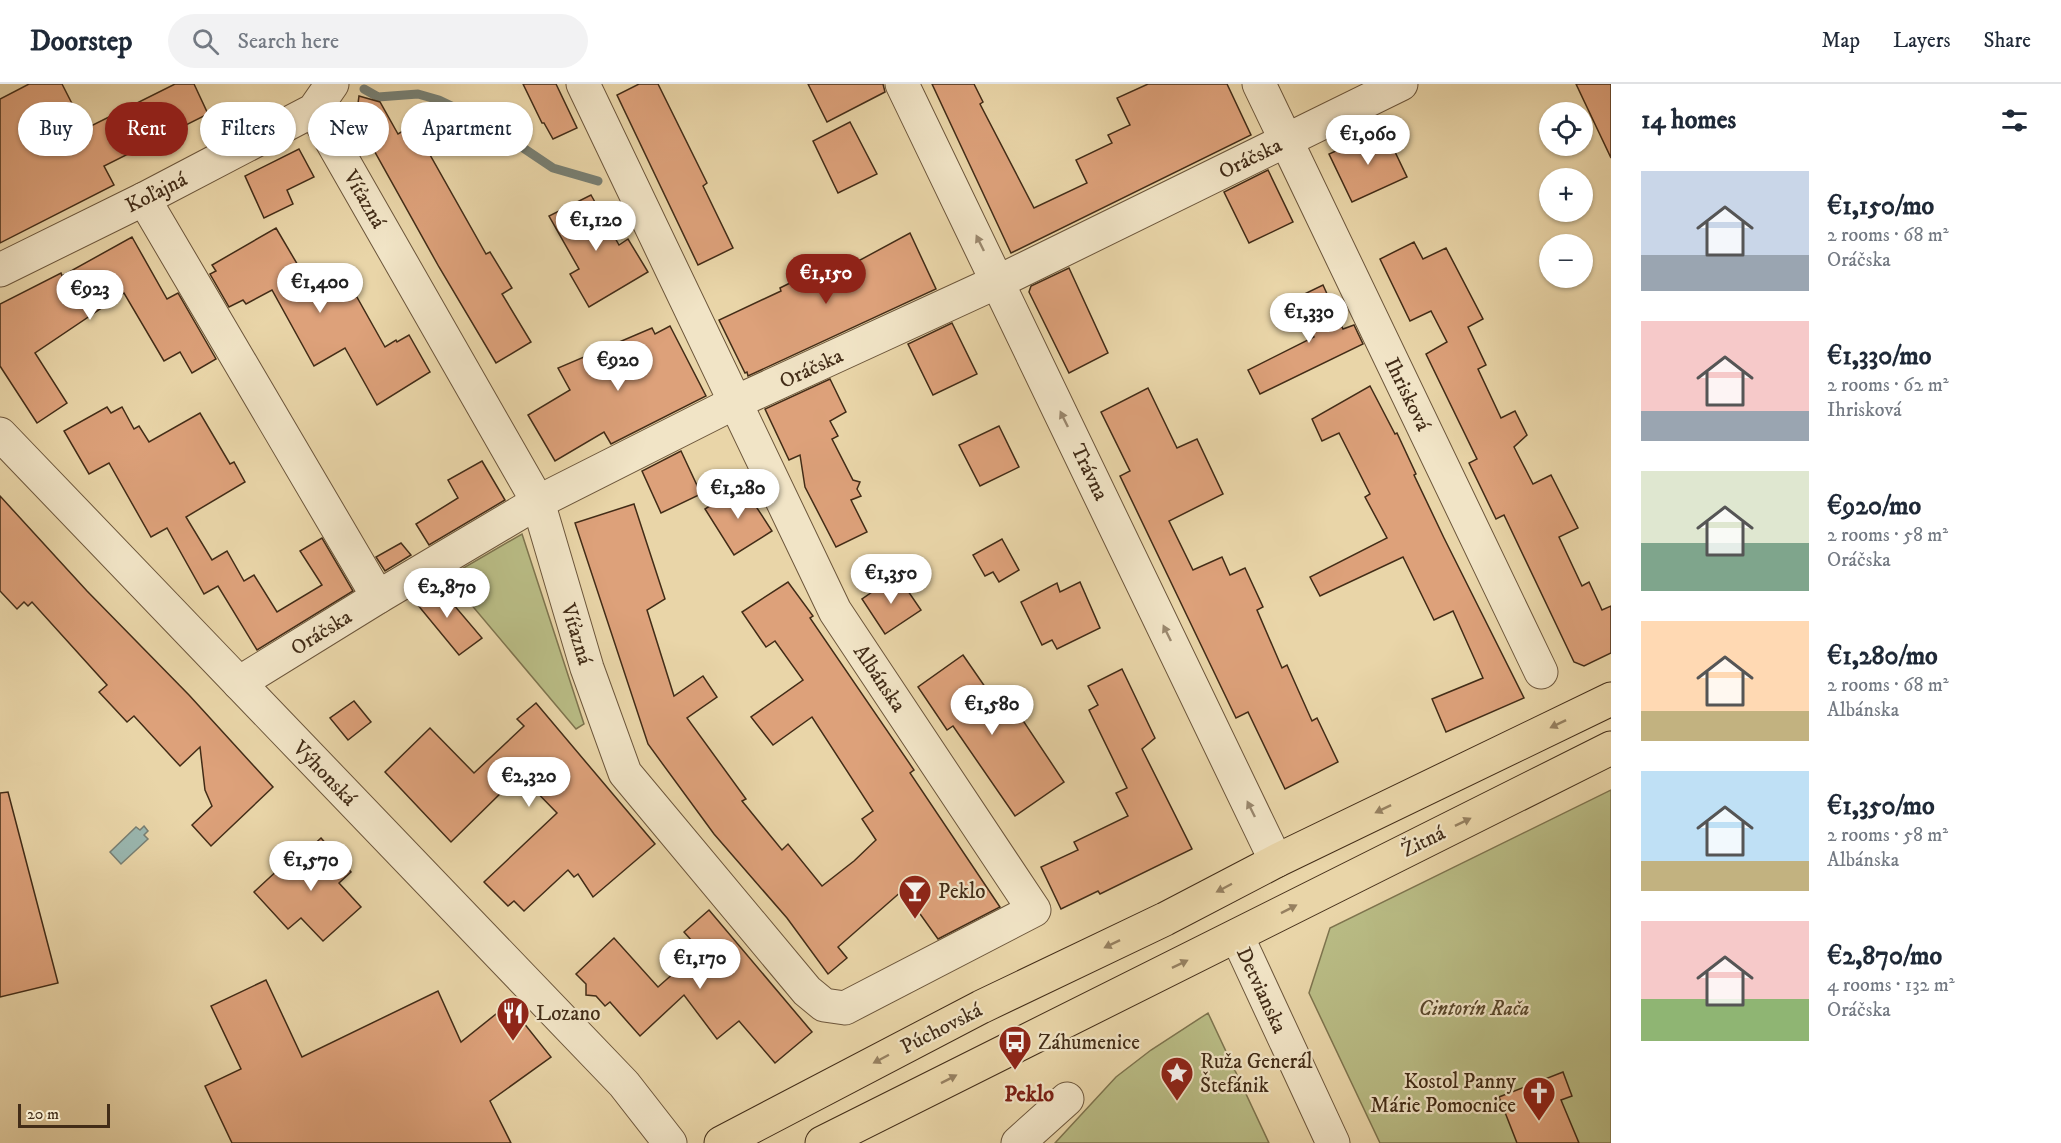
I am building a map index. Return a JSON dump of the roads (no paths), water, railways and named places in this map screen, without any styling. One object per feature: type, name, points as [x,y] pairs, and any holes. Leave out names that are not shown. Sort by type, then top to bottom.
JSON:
[{"type":"main road","points":[[822,1143],[1237,936],[1276,861],[1611,699]]},
{"type":"main road","name":"Žitná","points":[[1237,936],[1611,748]]},
{"type":"main road","name":"Púchovská","points":[[721,1143],[981,1007],[1165,919],[1276,861]]},
{"type":"main road","points":[[1165,919],[1237,936]]},
{"type":"street","name":"Koľajná","points":[[320,102],[332,84]]},
{"type":"street","name":"Albánska","points":[[583,84],[835,611],[1034,910],[946,955]]},
{"type":"street","name":"Trávna","points":[[903,84],[1276,861]]},
{"type":"street","name":"Ihrisková","points":[[1259,84],[1541,672]]},
{"type":"street","name":"Oráčska","points":[[239,683],[538,502],[736,402],[998,281],[1401,84]]},
{"type":"street","name":"Koľajná","points":[[0,270],[144,199],[308,113]]},
{"type":"street","name":"Víťazná","points":[[340,156],[538,502],[587,668],[625,773],[807,991],[824,1005],[845,1008],[946,955]]},
{"type":"street","points":[[144,199],[378,597]]},
{"type":"street","name":"Výhonská","points":[[0,434],[617,1077],[670,1143]]},
{"type":"street","name":"Detvianska","points":[[1237,936],[1333,1143]]},
{"type":"street","points":[[1018,1143],[1066,1099]]},
{"type":"water","points":[[144,826],[148,831],[144,835],[148,839],[121,864],[110,852],[136,827],[140,830]]},
{"type":"waterway","points":[[364,89],[378,97],[418,94],[439,100],[483,121],[553,168],[598,181]]},
{"type":"place","name":"Peklo","points":[[915,920]]},
{"type":"place","name":"Lozano","points":[[513,1042]]},
{"type":"place","name":"Záhumenice","points":[[1015,1071]]},
{"type":"place","name":"Ruža Generál Štefánik","points":[[1177,1102]]},
{"type":"place","name":"Kostol Panny Márie Pomocnice","points":[[1539,1122]]},
{"type":"district","name":"Peklo","points":[[1029,1093]]},
{"type":"park label","name":"Cintorín Rača","points":[[1474,1008]]}]
